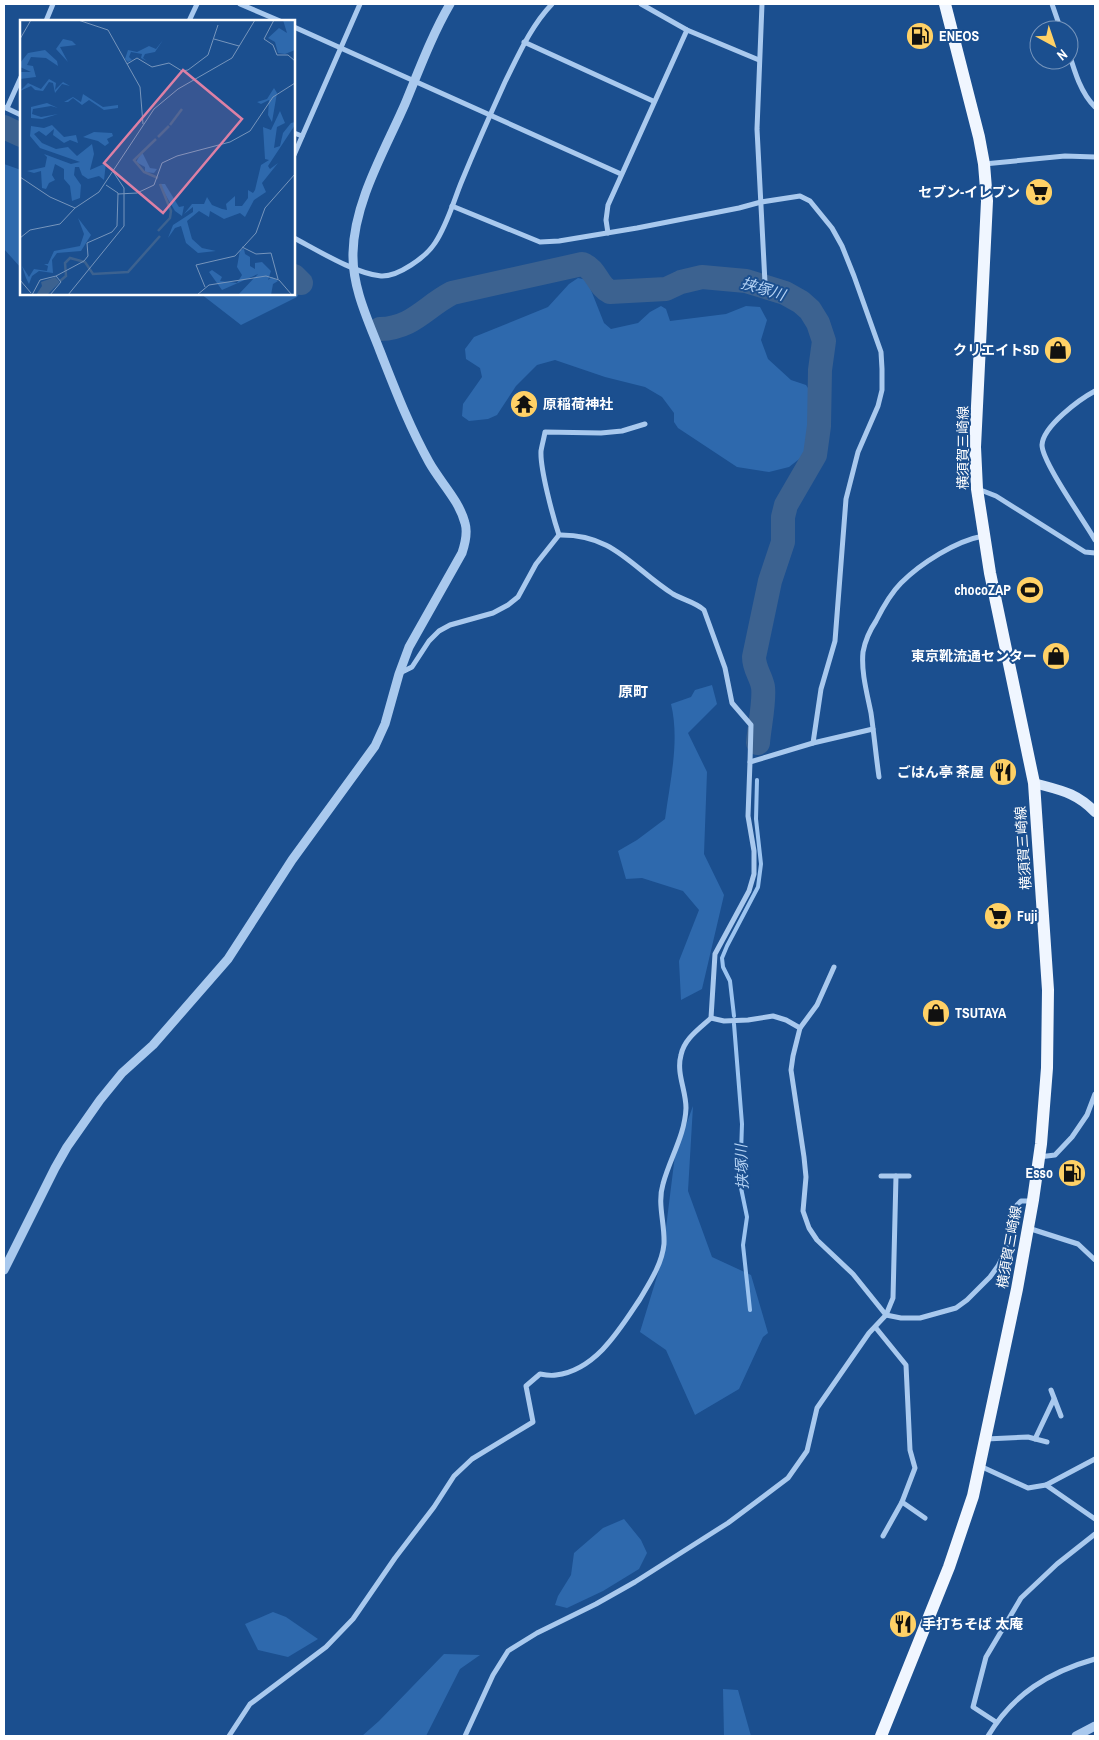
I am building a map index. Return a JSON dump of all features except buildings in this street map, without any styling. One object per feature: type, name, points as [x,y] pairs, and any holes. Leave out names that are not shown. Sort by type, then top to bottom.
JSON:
[{"type":"main road","name":"横須賀三崎線","points":[[880,1736],[949,1567],[973,1496],[1033,1200],[1047,1068],[1048,1009],[1034,783],[983,536],[977,489],[975,447],[987,201],[984,164],[975,118],[945,4]]},
{"type":"main road","points":[[1034,783],[1076,796],[1085,801],[1095,812]]},
{"type":"street","points":[[46,20],[53,4]]},
{"type":"street","points":[[189,20],[197,4]]},
{"type":"street","points":[[240,4],[278,20]]},
{"type":"street","points":[[295,152],[360,4]]},
{"type":"street","points":[[4,1270],[55,1168],[89,1115],[122,1073],[153,1045],[228,959],[292,860],[376,746],[385,724],[399,674],[409,647],[462,553],[466,540],[465,524],[454,499],[430,464],[411,429],[360,298],[354,268],[355,234],[365,195],[414,81],[450,4]]},
{"type":"street","points":[[295,238],[354,268],[382,276],[407,268],[434,244],[524,42],[540,17],[552,4]]},
{"type":"street","points":[[641,4],[686,30],[759,60]]},
{"type":"street","points":[[762,4],[757,129],[764,283],[767,291]]},
{"type":"street","points":[[1052,4],[1058,20]]},
{"type":"street","points":[[295,28],[621,174]]},
{"type":"street","points":[[608,233],[606,220],[608,205],[686,30]]},
{"type":"street","points":[[524,42],[653,101]]},
{"type":"street","points":[[1074,70],[1088,101],[1095,107]]},
{"type":"street","points":[[20,78],[5,107],[20,114]]},
{"type":"street","points":[[295,133],[302,136]]},
{"type":"street","points":[[984,164],[1057,156],[1095,157]]},
{"type":"street","points":[[452,206],[540,242],[559,241],[608,233],[800,196],[810,201],[832,228],[842,246],[854,276],[881,352],[882,390],[878,406],[858,452],[846,499],[835,641],[821,689],[812,742]]},
{"type":"street","points":[[1095,391],[1068,408],[1046,434],[1042,446],[1051,469],[1095,540]]},
{"type":"street","points":[[559,535],[543,467],[541,452],[545,432],[601,433],[622,431],[645,424]]},
{"type":"street","points":[[977,489],[996,496],[1085,552],[1095,553]]},
{"type":"street","points":[[399,674],[412,667],[429,641],[439,631],[450,625],[493,613],[518,597],[536,564],[559,535]]},
{"type":"street","points":[[229,1736],[250,1704],[326,1647],[353,1619],[395,1558],[434,1507],[454,1476],[472,1459],[533,1422],[526,1386],[540,1374],[556,1375],[574,1370],[591,1360],[616,1336],[654,1277],[661,1258],[664,1243],[660,1202],[662,1185],[682,1129],[686,1107],[679,1073],[680,1056],[686,1042],[711,1018],[715,954],[749,891],[754,874],[754,851],[748,816],[751,725],[732,704],[725,668],[704,610],[674,594],[611,547],[597,540],[572,535],[559,535]]},
{"type":"street","points":[[879,777],[864,670],[863,652],[869,633],[889,597],[901,582],[923,565],[955,546],[972,538],[983,536]]},
{"type":"street","points":[[750,762],[812,742],[873,729]]},
{"type":"street","points":[[834,967],[816,1004],[800,1028],[791,1070],[794,1103],[806,1177],[803,1211],[809,1228],[817,1240],[853,1274],[886,1315],[901,1318],[920,1318],[956,1308],[968,1300],[998,1266],[1004,1254],[1017,1205],[1022,1201],[1033,1200]]},
{"type":"street","points":[[711,1018],[724,1021],[773,1016],[800,1028]]},
{"type":"street","points":[[1039,1157],[1055,1155],[1072,1137],[1088,1115],[1095,1094]]},
{"type":"street","points":[[881,1176],[910,1176]]},
{"type":"street","points":[[465,1736],[493,1675],[508,1651],[537,1633],[596,1604],[635,1582],[728,1523],[788,1478],[807,1451],[817,1408],[869,1333],[876,1328],[886,1315],[893,1298],[896,1176]]},
{"type":"street","points":[[1028,1228],[1078,1244],[1085,1248],[1095,1260]]},
{"type":"street","points":[[876,1328],[906,1365],[910,1450],[915,1468],[902,1502],[883,1536]]},
{"type":"street","points":[[1051,1390],[1061,1416]]},
{"type":"street","points":[[1035,1438],[1054,1399]]},
{"type":"street","points":[[986,1439],[1028,1437],[1047,1442]]},
{"type":"street","points":[[980,1466],[1028,1488],[1046,1485],[1095,1459]]},
{"type":"street","points":[[1046,1485],[1095,1519]]},
{"type":"street","points":[[902,1502],[925,1518]]},
{"type":"street","points":[[996,1722],[973,1707],[986,1657],[1021,1598],[1057,1564],[1095,1534]]},
{"type":"street","points":[[988,1736],[996,1722],[1030,1688],[1062,1670],[1095,1659]]},
{"type":"street","points":[[1076,1736],[1095,1726]]},
{"type":"shaded area","points":[[4,164],[20,170],[20,267],[4,249]]},
{"type":"shaded area","points":[[295,275],[307,279],[297,297],[241,325],[202,295],[295,295]]},
{"type":"shaded area","points":[[578,278],[587,280],[604,323],[611,329],[638,323],[650,312],[661,306],[666,309],[670,321],[726,314],[746,306],[760,307],[767,320],[761,340],[768,359],[791,380],[806,385],[810,391],[814,409],[807,453],[789,467],[769,472],[737,467],[678,428],[674,422],[674,413],[662,397],[645,387],[605,377],[555,360],[537,365],[516,386],[497,415],[488,419],[469,421],[462,416],[463,404],[482,377],[480,368],[466,359],[465,349],[474,337],[548,307],[569,284]]},
{"type":"shaded area","points":[[712,685],[717,704],[688,733],[707,772],[704,854],[724,895],[702,989],[681,1000],[679,961],[699,910],[683,891],[642,878],[626,879],[618,851],[637,840],[665,819],[675,732],[671,704],[691,697],[695,690]]},
{"type":"shaded area","points":[[693,1106],[688,1191],[712,1257],[751,1275],[768,1333],[763,1337],[739,1389],[695,1415],[666,1350],[640,1332],[662,1260],[675,1155]]},
{"type":"shaded area","points":[[624,1519],[641,1540],[647,1553],[639,1569],[603,1591],[567,1608],[555,1605],[558,1596],[571,1575],[574,1553],[603,1528]]},
{"type":"shaded area","points":[[273,1612],[286,1617],[318,1639],[288,1657],[258,1650],[245,1624]]},
{"type":"shaded area","points":[[444,1654],[480,1655],[460,1669],[426,1736],[362,1736],[379,1721]]},
{"type":"shaded area","points":[[723,1689],[738,1690],[751,1736],[724,1736]]},
{"type":"waterway","name":"挟塚川","points":[[4,127],[20,135]]},
{"type":"waterway","name":"挟塚川","points":[[380,329],[391,328],[410,321],[452,293],[582,264],[587,266],[602,286],[610,292],[666,289],[681,282],[702,277],[746,281],[785,293],[801,302],[810,310],[818,323],[824,341],[820,370],[819,426],[815,455],[786,505],[783,517],[783,542],[770,581],[754,657],[763,687],[763,707],[758,743]]},
{"type":"waterway","name":"挟塚川","points":[[295,277],[301,283]]},
{"type":"waterway","name":"挟塚川","points":[[734,1016],[730,981],[723,967],[722,958],[758,887],[761,864],[756,819],[757,780]]},
{"type":"waterway","name":"挟塚川","points":[[734,1024],[742,1124],[740,1183],[747,1217],[743,1245],[750,1310]]},
{"type":"place","name":"ENEOS","points":[[920,36]]},
{"type":"place","name":"セブン-イレブン","points":[[1039,192]]},
{"type":"place","name":"クリエイトSD","points":[[1058,350]]},
{"type":"place","name":"原稲荷神社","points":[[524,404]]},
{"type":"place","name":"chocoZAP","points":[[1030,590]]},
{"type":"place","name":"東京靴流通センター","points":[[1056,656]]},
{"type":"place","name":"ごはん亭 茶屋","points":[[1003,772]]},
{"type":"place","name":"Fuji","points":[[998,916]]},
{"type":"place","name":"TSUTAYA","points":[[936,1013]]},
{"type":"place","name":"Esso","points":[[1072,1173]]},
{"type":"place","name":"手打ちそば 太庵","points":[[903,1624]]},
{"type":"district","name":"原町","points":[[633,692]]}]
